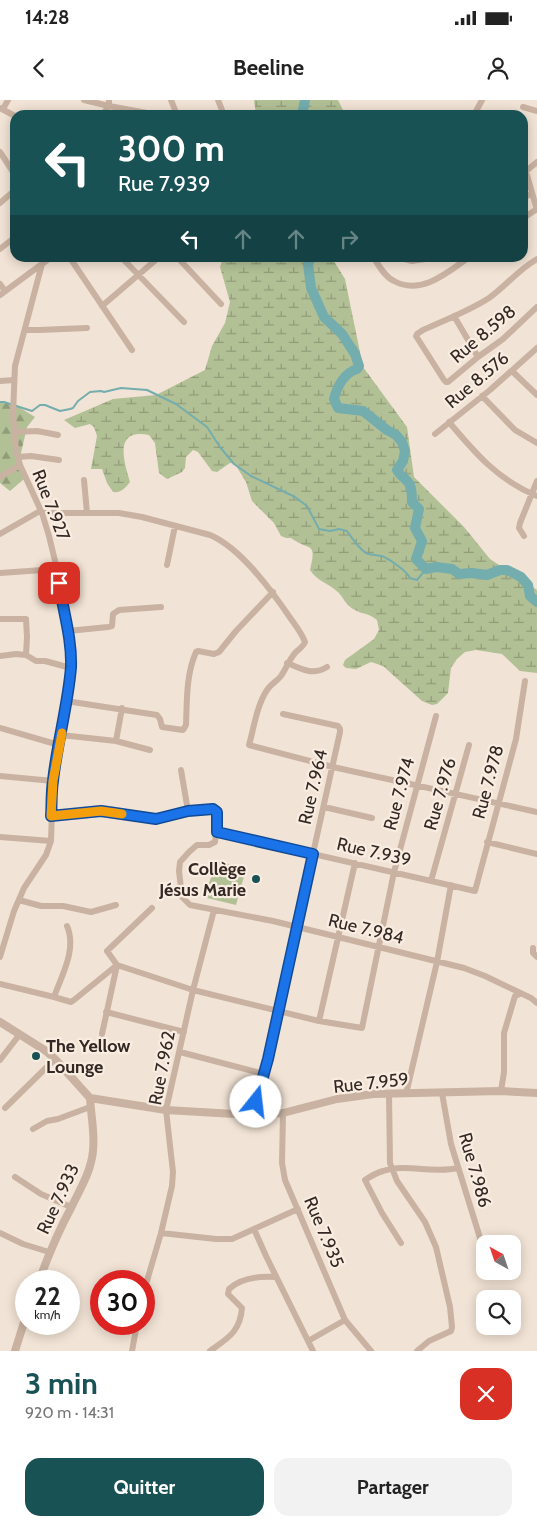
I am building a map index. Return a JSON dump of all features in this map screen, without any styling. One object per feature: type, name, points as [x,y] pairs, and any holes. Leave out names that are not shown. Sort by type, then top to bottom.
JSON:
[{"type":"street","points":[[2,108],[8,100]]},
{"type":"street","points":[[84,100],[109,103],[138,110]]},
{"type":"street","points":[[523,107],[537,111]]},
{"type":"street","points":[[0,152],[10,167]]},
{"type":"street","points":[[528,178],[537,210]]},
{"type":"street","points":[[528,195],[532,193]]},
{"type":"street","points":[[0,203],[10,194]]},
{"type":"street","points":[[0,249],[10,241]]},
{"type":"street","points":[[478,357],[454,316],[503,288],[526,266],[537,259]]},
{"type":"street","points":[[0,284],[3,293],[45,262]]},
{"type":"street","points":[[73,262],[132,350]]},
{"type":"street","points":[[126,262],[184,322]]},
{"type":"street","points":[[102,306],[154,262]]},
{"type":"street","points":[[182,262],[221,304]]},
{"type":"street","points":[[377,262],[394,281],[405,285],[419,286],[431,283],[462,262]]},
{"type":"street","name":"Rue 7.927","points":[[0,956],[24,888],[46,855],[51,841],[53,781],[71,668],[68,630],[57,568],[41,512],[19,461],[13,414],[15,366],[42,264]]},
{"type":"street","name":"Rue 8.598","points":[[454,316],[416,334],[417,339],[446,382],[511,333],[537,306]]},
{"type":"street","points":[[25,330],[87,328]]},
{"type":"street","name":"Rue 8.576","points":[[435,434],[537,348]]},
{"type":"street","points":[[512,371],[537,395]]},
{"type":"street","points":[[0,381],[14,380]]},
{"type":"street","points":[[482,396],[515,430],[537,443]]},
{"type":"street","points":[[449,422],[483,462],[505,478],[535,495]]},
{"type":"street","points":[[15,432],[37,431],[58,435]]},
{"type":"street","points":[[0,477],[19,461],[31,456],[59,460]]},
{"type":"street","points":[[84,480],[87,513]]},
{"type":"street","points":[[524,536],[519,528],[520,523],[535,495],[537,481]]},
{"type":"street","points":[[0,534],[41,512],[119,513],[142,517],[210,535],[245,561],[273,592],[305,642],[288,663],[281,676],[265,693],[259,707],[249,745],[333,767],[537,812]]},
{"type":"street","points":[[167,565],[175,526]]},
{"type":"street","points":[[0,573],[57,568]]},
{"type":"street","points":[[66,701],[122,708],[157,715],[162,727],[183,730],[186,725],[187,684],[196,652],[214,654],[219,652],[273,592]]},
{"type":"street","points":[[68,630],[108,628],[112,626],[113,614],[119,610],[161,607]]},
{"type":"street","points":[[0,619],[26,619],[26,655]]},
{"type":"street","points":[[0,656],[26,655],[36,661],[45,661],[71,668]]},
{"type":"street","points":[[288,663],[314,672],[320,671],[327,666]]},
{"type":"street","name":"Rue 7.978","points":[[475,891],[516,739],[525,681]]},
{"type":"street","points":[[116,741],[122,708]]},
{"type":"street","name":"Rue 7.964","points":[[252,1115],[264,1074],[340,732],[338,726],[283,714]]},
{"type":"street","name":"Rue 7.974","points":[[319,1021],[362,1028],[394,872],[436,716]]},
{"type":"street","points":[[0,728],[59,745]]},
{"type":"street","points":[[61,735],[116,741],[150,750]]},
{"type":"street","name":"Rue 7.976","points":[[431,881],[469,745]]},
{"type":"street","points":[[181,770],[188,811]]},
{"type":"street","points":[[0,776],[53,781]]},
{"type":"street","points":[[324,807],[372,818]]},
{"type":"street","points":[[51,816],[101,811],[156,819],[188,811],[213,809],[216,810],[218,816],[217,832]]},
{"type":"street","name":"Rue 7.939","points":[[217,832],[475,891]]},
{"type":"street","name":"Rue 7.984","points":[[217,832],[215,842],[209,845],[197,845],[184,856],[179,866],[182,897],[190,905],[296,927],[478,972],[537,1003]]},
{"type":"street","points":[[0,837],[51,841]]},
{"type":"street","points":[[487,842],[537,854]]},
{"type":"street","points":[[152,908],[107,951],[117,965],[193,990],[319,1021],[355,863]]},
{"type":"street","points":[[406,1094],[437,962],[451,885]]},
{"type":"street","points":[[19,900],[40,906],[63,906],[90,912],[116,905]]},
{"type":"street","name":"Rue 7.962","points":[[150,1270],[172,1186],[173,1172],[166,1110],[193,990],[214,910]]},
{"type":"street","points":[[54,997],[70,951],[71,935],[67,926]]},
{"type":"street","points":[[533,948],[533,953],[537,957]]},
{"type":"street","points":[[0,984],[71,1002],[117,965]]},
{"type":"street","points":[[102,1034],[117,965]]},
{"type":"street","points":[[501,1091],[504,1072],[504,1033],[515,996],[520,994]]},
{"type":"street","points":[[106,1012],[184,1032]]},
{"type":"street","points":[[0,1022],[46,1051],[90,1098]]},
{"type":"street","points":[[0,1060],[20,1034]]},
{"type":"street","points":[[180,1052],[264,1074]]},
{"type":"street","points":[[5,1108],[55,1059]]},
{"type":"street","name":"Rue 7.959","points":[[90,1098],[166,1110],[252,1115],[283,1113],[354,1096],[501,1091],[537,1093]]},
{"type":"street","name":"Rue 7.986","points":[[442,1093],[450,1138],[479,1235]]},
{"type":"street","points":[[389,1094],[390,1163],[401,1187],[424,1222],[436,1247],[450,1307],[452,1327],[447,1334],[429,1341],[417,1351]]},
{"type":"street","name":"Rue 7.933","points":[[42,1270],[90,1167],[93,1152],[90,1098]]},
{"type":"street","points":[[33,1129],[47,1120],[90,1107]]},
{"type":"street","name":"Rue 7.935","points":[[283,1113],[282,1164],[285,1180],[345,1320],[371,1351]]},
{"type":"street","points":[[401,1243],[382,1213],[365,1180],[383,1171],[392,1169],[410,1168],[445,1171],[458,1168]]},
{"type":"street","points":[[15,1177],[42,1194],[71,1207]]},
{"type":"street","points":[[161,1233],[225,1240],[232,1239],[298,1209]]},
{"type":"street","points":[[254,1229],[313,1351]]},
{"type":"street","points":[[0,1232],[23,1244],[49,1252]]},
{"type":"street","points":[[210,1351],[233,1334],[238,1327],[242,1308],[228,1294],[229,1289],[236,1283],[253,1278],[261,1276],[276,1277]]},
{"type":"street","points":[[308,1341],[345,1320]]},
{"type":"street","points":[[15,1351],[20,1335]]},
{"type":"street","points":[[132,1351],[135,1335]]},
{"type":"green space","points":[[254,100],[338,100],[343,110],[255,110]]},
{"type":"green space","points":[[222,262],[334,262],[345,279],[363,367],[407,427],[414,477],[464,527],[490,559],[537,590],[537,673],[520,671],[502,654],[476,650],[465,652],[451,668],[448,693],[437,704],[432,705],[422,701],[383,666],[371,662],[356,669],[346,668],[343,665],[345,660],[374,639],[379,630],[377,620],[356,611],[346,603],[338,592],[313,574],[310,570],[312,550],[291,538],[281,536],[274,523],[252,501],[246,482],[235,464],[230,463],[217,472],[212,471],[198,452],[193,450],[186,457],[185,468],[182,472],[167,479],[159,473],[155,443],[149,435],[138,434],[130,437],[124,448],[125,465],[130,482],[123,490],[113,492],[107,483],[102,469],[91,469],[97,436],[94,427],[90,424],[75,428],[64,420],[113,399],[156,395],[205,370],[212,346],[225,323],[230,302],[220,267]]},
{"type":"green space","points":[[0,402],[17,406],[35,417],[27,427],[21,453],[24,479],[10,491],[0,483]]},
{"type":"green space","points":[[218,861],[246,869],[236,905],[203,897]]},
{"type":"waterway","points":[[303,110],[305,100]]},
{"type":"waterway","points":[[309,262],[311,288],[324,317],[342,334],[355,354],[359,366],[348,374],[339,385],[334,399],[338,408],[363,411],[396,435],[402,442],[405,451],[403,461],[397,470],[410,485],[412,502],[419,509],[415,528],[422,541],[416,559],[426,569],[436,567],[452,569],[459,574],[487,575],[500,570],[507,570],[521,577],[528,585],[530,596],[537,602]]},
{"type":"waterway","points":[[0,402],[32,411],[40,405],[60,411],[73,408],[78,401],[90,392],[104,392],[121,388],[147,390],[176,404],[207,427],[234,464],[251,476],[295,497],[307,506],[319,529],[347,531],[363,551],[389,560],[402,569],[410,578],[417,580],[426,569]]},
{"type":"slow traffic","points":[[62,733],[53,781],[51,816],[101,811],[122,814]]},
{"type":"place","name":"Collège Jésus Marie","points":[[256,879]]},
{"type":"place","name":"The Yellow Lounge","points":[[36,1056]]},
{"type":"route","points":[[59,583],[68,630],[71,668],[53,781],[51,816],[101,811],[156,819],[188,811],[213,809],[216,810],[218,816],[217,832],[313,854],[268,1059],[256,1102]]}]
